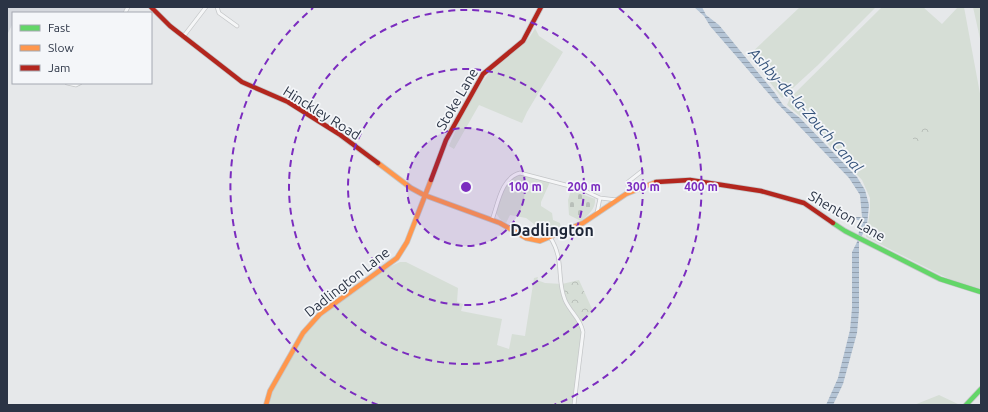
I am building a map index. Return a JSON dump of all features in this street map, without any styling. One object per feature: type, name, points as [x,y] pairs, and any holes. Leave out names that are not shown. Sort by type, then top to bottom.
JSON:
[{"type":"street","name":"Hinckley Road","points":[[151,7],[183,36],[242,82],[288,102],[339,134],[424,195],[492,220],[526,238],[540,241],[550,237]]},
{"type":"street","points":[[183,36],[206,7]]},
{"type":"street","points":[[217,7],[219,13],[236,26]]},
{"type":"street","name":"Stoke Lane","points":[[424,195],[446,140],[483,74],[493,64],[523,41],[541,7]]},
{"type":"street","points":[[634,170],[637,174]]},
{"type":"street","points":[[631,191],[628,186],[628,182],[642,171]]},
{"type":"street","points":[[492,220],[504,184],[510,178],[520,173],[581,189],[600,198],[617,200]]},
{"type":"street","name":"Shenton Lane","points":[[550,237],[565,229],[584,223],[606,206],[631,191],[657,182],[680,180],[761,191],[804,203],[864,241],[940,279],[981,292]]},
{"type":"street","name":"Dadlington Lane","points":[[266,405],[277,380],[303,333],[311,324],[320,314],[397,258],[407,242],[424,195]]},
{"type":"street","points":[[597,213],[600,198]]},
{"type":"street","points":[[550,237],[559,254],[564,298],[568,307],[581,323],[583,332],[574,405]]},
{"type":"street","points":[[966,405],[981,389]]},
{"type":"shaded area","points":[[7,7],[128,7],[126,12],[12,12],[12,25],[7,35]]},
{"type":"green space","points":[[800,7],[876,7],[818,65],[782,98],[749,55]]},
{"type":"green space","points":[[882,7],[923,7],[942,24],[958,7],[964,7],[981,99],[981,289],[951,280],[866,237],[870,210],[870,198],[862,180],[807,122],[787,105],[790,98]]},
{"type":"green space","points":[[973,7],[981,7],[981,43]]},
{"type":"green space","points":[[535,28],[539,36],[563,52],[522,123],[479,105],[454,149],[449,146],[463,115],[480,84],[500,62],[527,40]]},
{"type":"green space","points":[[924,125],[932,130],[913,150],[913,138]]},
{"type":"green space","points":[[520,173],[550,182],[541,202],[541,206],[552,213],[553,220],[560,223],[561,228],[542,236],[542,230],[526,218],[510,215],[506,223],[500,219],[496,213],[501,195],[506,185]]},
{"type":"green space","points":[[571,190],[595,199],[593,209],[581,221],[569,215],[568,200]]},
{"type":"green space","points":[[400,262],[406,262],[458,288],[457,302],[463,304],[461,311],[502,319],[497,345],[509,349],[512,334],[525,336],[534,278],[538,277],[537,280],[545,283],[562,284],[583,332],[574,405],[267,405],[276,383],[302,338],[316,321],[389,267]]},
{"type":"green space","points":[[579,280],[593,311],[581,323],[569,307],[562,284]]},
{"type":"green space","points":[[939,395],[960,405],[914,405]]},
{"type":"water","points":[[694,7],[702,7],[706,15],[719,25],[775,93],[783,105],[800,118],[857,177],[865,190],[869,205],[867,225],[859,242],[859,311],[857,333],[843,384],[833,405],[826,405],[838,378],[850,330],[852,308],[852,252],[857,242],[861,221],[854,219],[855,217],[862,217],[860,195],[849,178],[776,102],[710,26],[704,16]]},
{"type":"traffic: fast","points":[[833,223],[845,231],[940,279],[981,292]]},
{"type":"traffic: fast","points":[[966,405],[981,389]]},
{"type":"traffic: slow","points":[[378,163],[411,188],[424,195],[500,223],[526,238],[540,241],[583,223],[626,194],[656,182]]},
{"type":"traffic: slow","points":[[266,405],[270,391],[303,333],[320,314],[397,258],[407,242],[431,180]]},
{"type":"traffic: jam","points":[[151,7],[170,26],[242,82],[288,102],[339,134],[378,163]]},
{"type":"traffic: jam","points":[[431,180],[446,140],[483,74],[523,41],[541,7]]},
{"type":"traffic: jam","points":[[656,182],[690,180],[761,191],[804,203],[833,223]]},
{"type":"district","name":"Dadlington","points":[[552,230]]},
{"type":"water label","name":"Ashby-de-la-Zouch Canal","points":[[806,110]]}]
